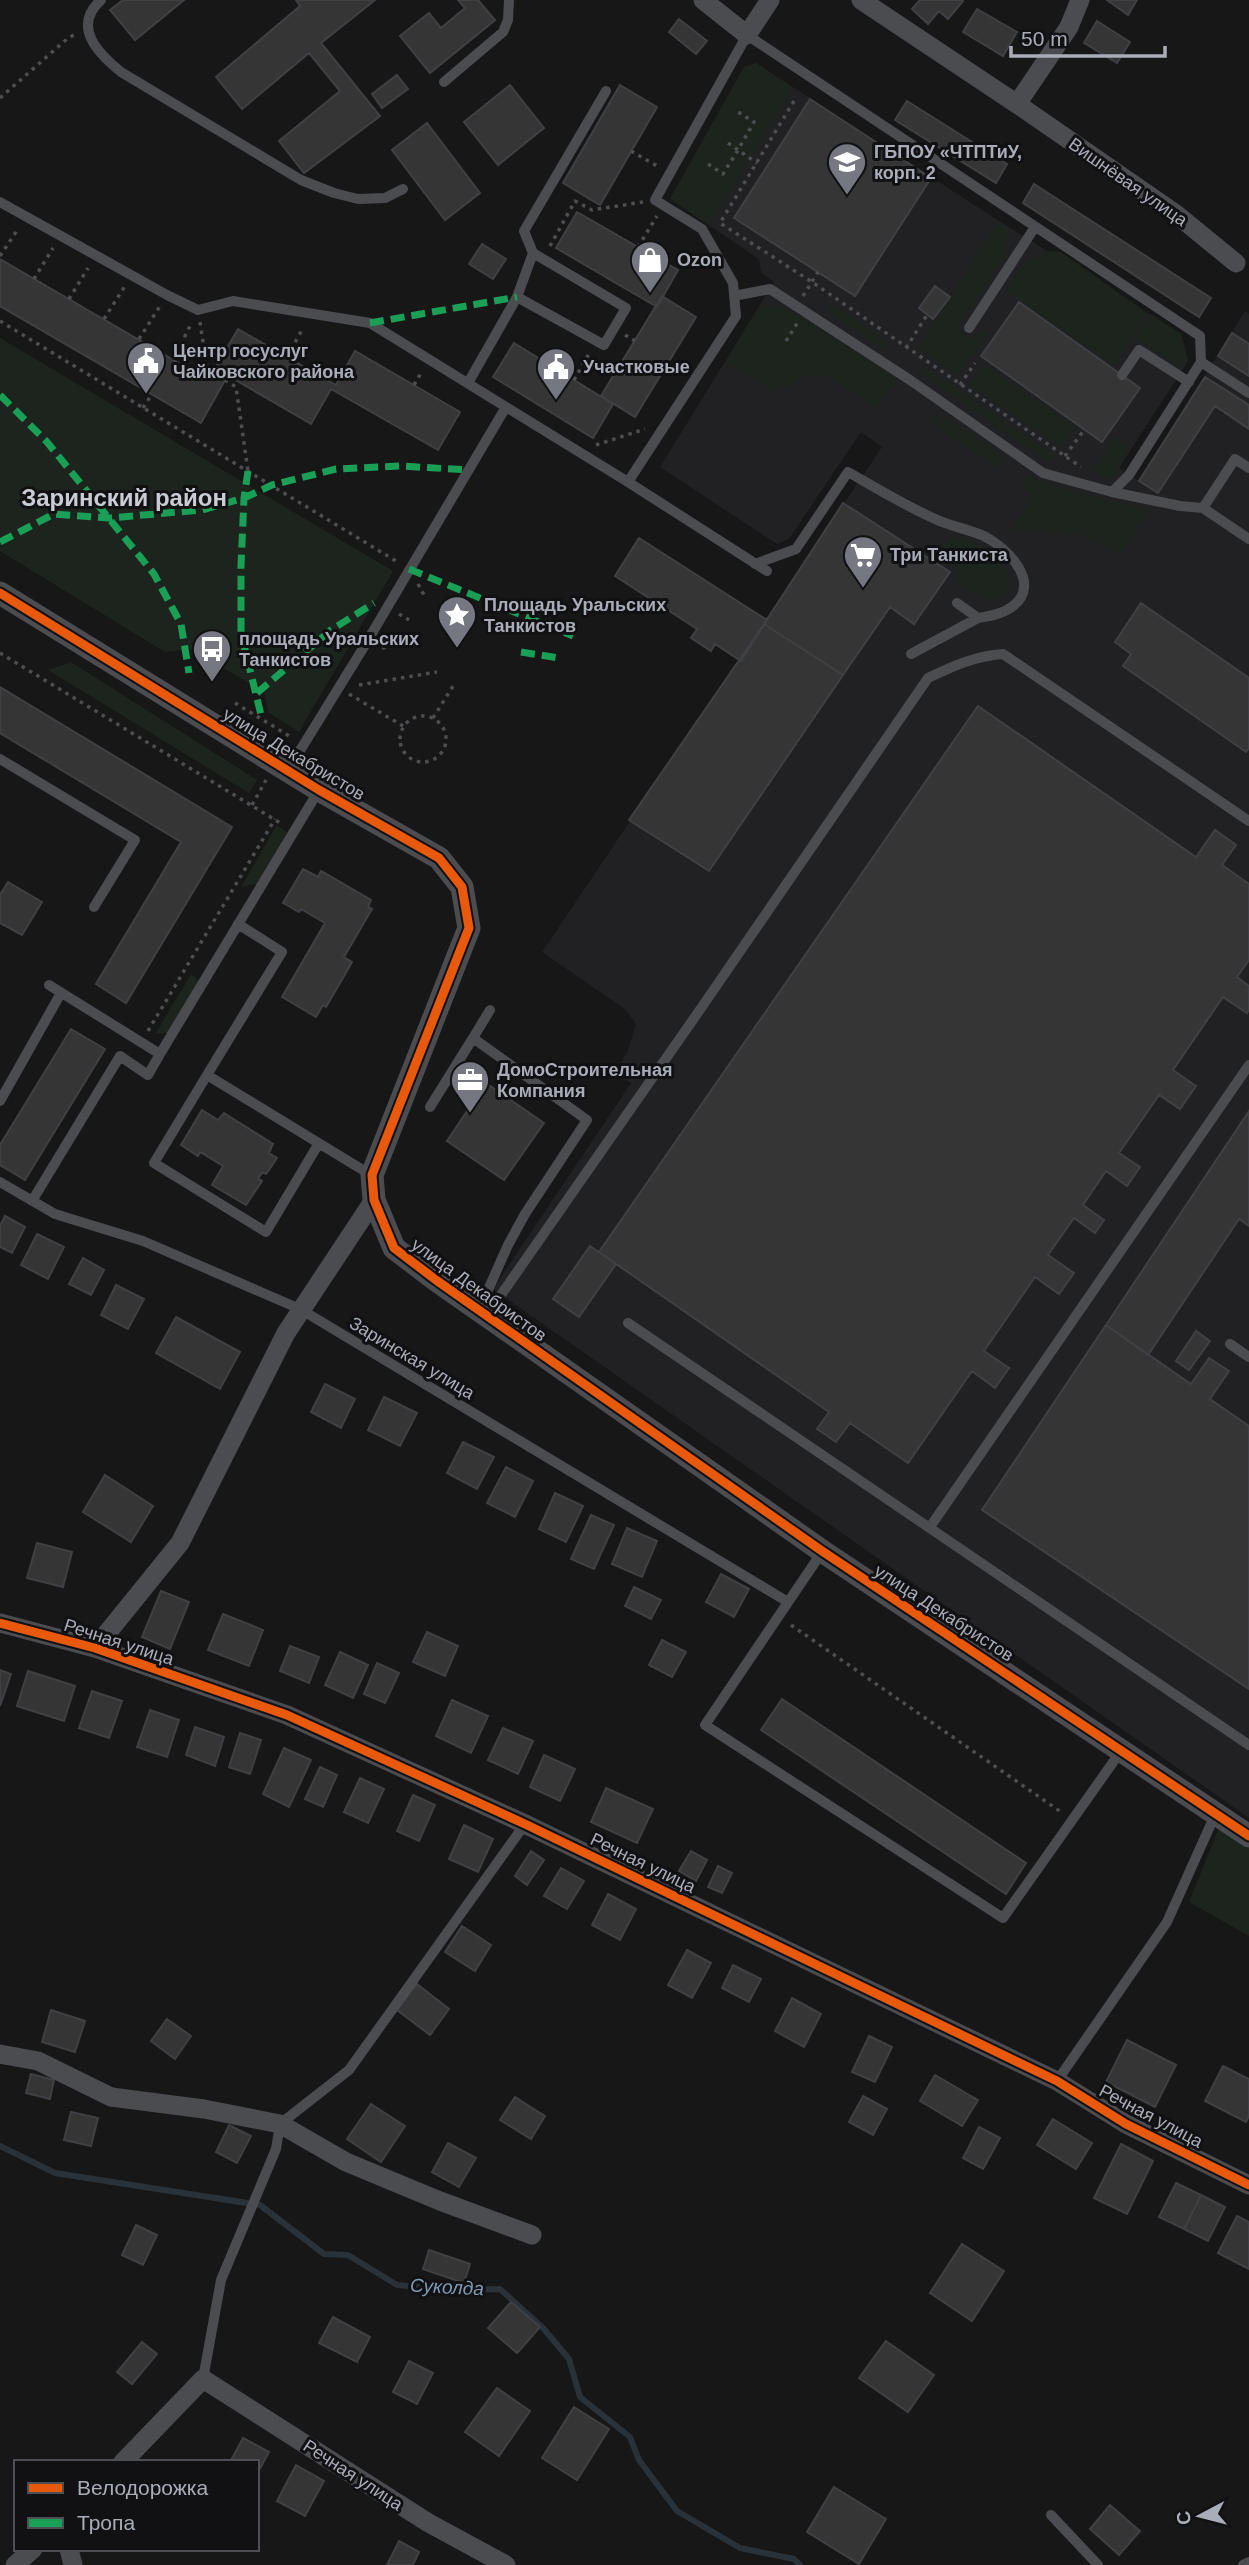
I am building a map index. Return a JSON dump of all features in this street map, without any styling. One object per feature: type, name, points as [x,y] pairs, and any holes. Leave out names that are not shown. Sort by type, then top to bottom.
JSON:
[{"type":"street","points":[[703,0],[747,35],[770,0]]},
{"type":"street","name":"Вишнёвая улица","points":[[862,0],[1176,214],[1236,263]]},
{"type":"street","points":[[1017,104],[1069,27],[1080,0]]},
{"type":"street","name":"улица Декабристов","points":[[0,593],[319,790],[439,858],[462,887],[469,928],[372,1175],[374,1200],[394,1248],[482,1313],[822,1551],[1249,1836]]},
{"type":"street","points":[[95,1648],[180,1543],[300,1309],[374,1200]]},
{"type":"street","name":"Речная улица","points":[[0,1623],[95,1648],[287,1715],[526,1824],[1057,2081],[1126,2124],[1249,2185]]},
{"type":"street","points":[[0,2054],[38,2061],[111,2097],[204,2109],[280,2124],[346,2162],[532,2235]]},
{"type":"street","points":[[125,2460],[203,2379]]},
{"type":"street","name":"Речная улица","points":[[203,2379],[426,2522],[506,2565]]},
{"type":"street","points":[[15,2565],[31,2551]]},
{"type":"lane","points":[[101,0],[94,6],[89,20],[90,39],[102,57],[121,72],[301,180],[358,199],[385,198],[403,189]]},
{"type":"lane","points":[[444,82],[503,32],[508,20],[509,0]]},
{"type":"lane","points":[[628,482],[736,316],[733,283],[702,229],[659,203],[670,173],[747,35],[1200,336],[1202,362],[1129,475],[1112,492]]},
{"type":"lane","points":[[517,297],[604,345],[626,308],[533,253],[524,231],[606,91]]},
{"type":"lane","points":[[0,202],[198,310],[233,301],[370,323],[767,571]]},
{"type":"lane","points":[[969,328],[1035,227]]},
{"type":"lane","points":[[468,383],[517,297],[533,253]]},
{"type":"lane","points":[[734,296],[770,289],[910,380],[1043,473],[1112,492],[1203,508],[1249,539]]},
{"type":"lane","points":[[1122,375],[1139,350],[1189,382]]},
{"type":"lane","points":[[1202,362],[1249,393]]},
{"type":"lane","points":[[288,770],[506,407]]},
{"type":"lane","points":[[1203,508],[1235,458],[1249,468]]},
{"type":"lane","points":[[755,564],[796,549],[848,472],[934,519],[985,537],[1013,558],[1023,572],[1023,592],[1014,606],[998,614],[978,618],[911,654]]},
{"type":"lane","points":[[957,603],[978,618]]},
{"type":"lane","points":[[482,1313],[697,1014],[928,678],[959,663],[985,655],[1003,654],[1249,821]]},
{"type":"lane","points":[[0,759],[135,840],[94,908]]},
{"type":"lane","points":[[32,1201],[120,1056],[148,1075],[319,790]]},
{"type":"lane","points":[[238,925],[282,952],[154,1163],[266,1232],[319,1143]]},
{"type":"lane","points":[[49,985],[160,1054]]},
{"type":"lane","points":[[0,1101],[61,993]]},
{"type":"lane","points":[[430,1107],[490,1010]]},
{"type":"lane","points":[[473,1038],[587,1120],[525,1214],[508,1245],[482,1313]]},
{"type":"lane","points":[[930,1527],[1249,1065]]},
{"type":"lane","points":[[207,1075],[372,1175]]},
{"type":"lane","name":"Заринская улица","points":[[0,1182],[55,1214],[143,1241],[300,1309],[788,1602]]},
{"type":"lane","points":[[628,1324],[1249,1745]]},
{"type":"lane","points":[[1230,1344],[1249,1357]]},
{"type":"lane","points":[[822,1551],[705,1725],[1003,1918],[1123,1750]]},
{"type":"lane","points":[[1057,2081],[1167,1922],[1215,1814]]},
{"type":"lane","points":[[203,2379],[222,2280],[276,2149],[280,2124],[349,2070],[526,1824]]},
{"type":"lane","points":[[1051,2515],[1098,2565]]},
{"type":"lane","points":[[1243,2565],[1249,2562]]},
{"type":"path","points":[[0,98],[68,38],[89,28]]},
{"type":"path","points":[[794,101],[720,223],[812,282],[1084,469]]},
{"type":"path","points":[[708,164],[723,174],[738,150],[754,122],[738,112]]},
{"type":"path","points":[[728,143],[757,163]]},
{"type":"path","points":[[631,151],[670,173]]},
{"type":"path","points":[[543,258],[575,201],[592,210],[659,203]]},
{"type":"path","points":[[638,247],[659,203]]},
{"type":"path","points":[[0,256],[26,216]]},
{"type":"path","points":[[34,279],[61,236]]},
{"type":"path","points":[[69,299],[96,256]]},
{"type":"path","points":[[786,341],[818,272]]},
{"type":"path","points":[[104,319],[132,275]]},
{"type":"path","points":[[138,340],[167,295]]},
{"type":"path","points":[[173,359],[198,310]]},
{"type":"path","points":[[287,357],[310,313]]},
{"type":"path","points":[[906,348],[927,315]]},
{"type":"path","points":[[0,321],[409,569]]},
{"type":"path","points":[[204,341],[207,368],[236,387],[248,471]]},
{"type":"path","points":[[574,380],[596,341]]},
{"type":"path","points":[[960,385],[975,363]]},
{"type":"path","points":[[144,408],[152,394]]},
{"type":"path","points":[[578,451],[667,421]]},
{"type":"path","points":[[1051,475],[1084,430]]},
{"type":"path","points":[[0,653],[294,832]]},
{"type":"path","points":[[339,688],[437,671]]},
{"type":"path","points":[[433,718],[454,683]]},
{"type":"path","points":[[339,688],[403,726]]},
{"type":"path","points":[[416,717],[433,718],[444,730],[446,740],[441,754],[428,762],[415,761],[403,752],[399,738],[403,726],[416,717]]},
{"type":"path","points":[[142,1042],[275,819]]},
{"type":"path","points":[[778,1616],[1073,1820]]},
{"type":"shaded area","points":[[756,63],[999,221],[1181,334],[1188,361],[1119,468],[1139,481],[1245,311],[1249,314],[1249,1818],[493,1289],[631,1083],[614,1073],[627,1053],[636,1024],[625,1009],[542,952],[882,447],[861,432],[789,539],[777,544],[660,467],[774,282],[761,273],[759,259],[670,199],[744,67]]},
{"type":"shaded area","points":[[756,63],[793,88],[710,225],[670,199],[744,67]]},
{"type":"shaded area","points":[[999,221],[1008,230],[1005,255],[956,329],[972,341],[981,332],[989,332],[958,376],[918,348]]},
{"type":"shaded area","points":[[1053,251],[1061,252],[1147,313],[1114,365],[1005,290],[1025,265]]},
{"type":"shaded area","points":[[832,303],[891,344],[886,352],[827,311]]},
{"type":"shaded area","points":[[764,307],[781,307],[793,312],[898,379],[877,408],[827,375],[803,376],[791,386],[771,389],[726,361],[757,310]]},
{"type":"shaded area","points":[[1151,314],[1181,334],[1188,361],[1183,369],[1136,338]]},
{"type":"shaded area","points":[[0,338],[393,571],[299,732],[268,712],[264,692],[191,649],[165,652],[0,551]]},
{"type":"shaded area","points":[[983,364],[1076,428],[1062,448],[969,384]]},
{"type":"shaded area","points":[[924,366],[1055,455],[1050,463],[919,373]]},
{"type":"shaded area","points":[[934,416],[946,418],[998,452],[1003,468],[997,468],[925,419]]},
{"type":"shaded area","points":[[1115,437],[1130,446],[1116,469],[1119,472],[1115,477],[1107,479],[1094,470]]},
{"type":"shaded area","points":[[1029,474],[1044,484],[1149,510],[1121,554],[1080,533],[1010,531],[1034,497],[1022,487]]},
{"type":"shaded area","points":[[951,539],[968,540],[999,560],[1009,576],[1010,592],[1002,596],[981,596],[955,582],[960,571],[931,553]]},
{"type":"shaded area","points":[[71,662],[257,780],[249,793],[48,670]]},
{"type":"shaded area","points":[[277,825],[288,833],[258,884],[241,887]]},
{"type":"shaded area","points":[[191,974],[199,981],[167,1033],[155,1034]]},
{"type":"shaded area","points":[[1220,1825],[1249,1843],[1249,1936],[1189,1902]]},
{"type":"building","points":[[123,0],[184,0],[135,40],[110,10]]},
{"type":"building","points":[[296,0],[375,0],[321,43],[380,116],[304,173],[279,141],[340,91],[309,53],[242,109],[216,77],[300,6]]},
{"type":"building","points":[[458,0],[478,0],[495,20],[430,73],[400,36],[429,13],[441,28],[465,8]]},
{"type":"building","points":[[920,0],[963,1],[948,19],[939,11],[928,24],[912,9]]},
{"type":"building","points":[[1107,0],[1137,0],[1128,15]]},
{"type":"building","points":[[977,9],[1017,32],[1003,56],[963,32]]},
{"type":"building","points":[[679,19],[707,41],[696,54],[669,32]]},
{"type":"building","points":[[1097,21],[1130,42],[1117,63],[1084,43]]},
{"type":"building","points":[[397,75],[408,89],[382,108],[372,94]]},
{"type":"building","points":[[510,85],[544,128],[498,165],[464,122]]},
{"type":"building","points":[[620,85],[657,107],[600,205],[563,183]]},
{"type":"building","name":"ГБПОУ «ЧТПТиУ, корп. 2","points":[[810,99],[931,178],[855,296],[734,218]]},
{"type":"building","points":[[907,101],[1007,164],[996,183],[895,120]]},
{"type":"building","points":[[427,123],[480,193],[445,220],[392,150]]},
{"type":"building","points":[[1034,184],[1211,298],[1199,317],[1023,203]]},
{"type":"building","points":[[577,212],[678,270],[657,307],[556,248]]},
{"type":"building","points":[[482,244],[506,259],[493,279],[469,264]]},
{"type":"building","points":[[0,259],[208,380],[215,368],[228,375],[201,423],[0,306]]},
{"type":"building","points":[[935,286],[950,297],[933,319],[919,308]]},
{"type":"building","points":[[662,296],[696,317],[635,417],[601,396]]},
{"type":"building","points":[[1019,302],[1140,388],[1102,442],[981,356]]},
{"type":"building","points":[[238,329],[336,385],[355,351],[460,412],[438,450],[331,389],[311,424],[215,368]]},
{"type":"building","points":[[1232,333],[1249,344],[1249,376],[1218,356]]},
{"type":"building","points":[[514,343],[613,404],[593,438],[493,377]]},
{"type":"building","points":[[1205,377],[1249,405],[1249,429],[1215,406],[1158,493],[1139,481]]},
{"type":"building","name":"Три Танкиста","points":[[843,503],[950,572],[914,624],[890,607],[843,675],[764,624]]},
{"type":"building","points":[[639,538],[767,620],[741,661],[715,644],[711,651],[691,638],[697,629],[615,576]]},
{"type":"building","points":[[1141,603],[1249,678],[1249,748],[1246,752],[1123,666],[1131,654],[1115,642]]},
{"type":"building","points":[[764,624],[843,675],[709,871],[629,820]]},
{"type":"building","points":[[0,687],[232,827],[126,1003],[96,984],[181,842],[0,733]]},
{"type":"building","points":[[978,706],[1196,857],[1215,830],[1236,845],[1222,865],[1249,884],[1249,960],[1237,977],[1249,986],[1249,1010],[1247,1013],[1223,997],[1173,1070],[1196,1086],[1180,1109],[1159,1095],[1119,1153],[1140,1167],[1127,1186],[1106,1171],[1083,1205],[1104,1220],[1095,1233],[1074,1218],[1048,1255],[1074,1273],[1059,1294],[1035,1277],[984,1351],[1009,1368],[995,1388],[972,1371],[908,1463],[850,1423],[836,1442],[817,1429],[829,1412],[599,1252]]},
{"type":"building","points":[[303,869],[318,877],[321,871],[371,900],[368,907],[372,909],[344,957],[352,962],[326,1007],[323,1005],[316,1017],[282,997],[325,923],[301,909],[299,912],[283,903]]},
{"type":"building","points":[[8,882],[42,902],[22,935],[0,923],[0,895]]},
{"type":"building","points":[[71,1029],[105,1049],[25,1180],[0,1165],[0,1145]]},
{"type":"building","points":[[486,1083],[544,1123],[504,1180],[447,1141]]},
{"type":"building","points":[[202,1110],[218,1120],[224,1113],[273,1144],[269,1153],[277,1158],[266,1174],[263,1172],[258,1178],[262,1181],[246,1205],[212,1185],[223,1166],[200,1152],[198,1156],[181,1145]]},
{"type":"building","points":[[1249,1111],[1249,1226],[1239,1219],[1148,1355],[1106,1325]]},
{"type":"building","points":[[5,1216],[25,1227],[12,1253],[0,1247],[0,1226]]},
{"type":"building","points":[[37,1234],[64,1247],[48,1279],[21,1265]]},
{"type":"building","points":[[590,1246],[616,1264],[579,1317],[553,1299]]},
{"type":"building","points":[[83,1258],[104,1270],[91,1295],[69,1284]]},
{"type":"building","points":[[116,1285],[144,1299],[128,1329],[101,1315]]},
{"type":"building","points":[[176,1317],[240,1352],[220,1389],[156,1353]]},
{"type":"building","points":[[1106,1325],[1191,1384],[1209,1358],[1229,1371],[1210,1399],[1249,1426],[1249,1689],[982,1510]]},
{"type":"building","points":[[1196,1331],[1210,1341],[1189,1370],[1176,1361]]},
{"type":"building","points":[[325,1384],[355,1399],[341,1428],[311,1412]]},
{"type":"building","points":[[384,1397],[417,1413],[400,1446],[368,1430]]},
{"type":"building","points":[[463,1442],[494,1457],[477,1489],[447,1473]]},
{"type":"building","points":[[506,1467],[533,1481],[515,1517],[487,1503]]},
{"type":"building","points":[[105,1475],[153,1506],[131,1542],[83,1512]]},
{"type":"building","points":[[555,1493],[583,1506],[566,1542],[539,1529]]},
{"type":"building","points":[[591,1515],[614,1525],[594,1569],[571,1559]]},
{"type":"building","points":[[627,1528],[657,1541],[642,1577],[612,1564]]},
{"type":"building","points":[[37,1543],[72,1552],[63,1587],[27,1578]]},
{"type":"building","points":[[721,1574],[749,1589],[734,1617],[706,1602]]},
{"type":"building","points":[[634,1587],[661,1600],[651,1619],[625,1606]]},
{"type":"building","points":[[161,1591],[189,1602],[170,1649],[142,1637]]},
{"type":"building","points":[[223,1614],[263,1630],[249,1666],[208,1650]]},
{"type":"building","points":[[427,1632],[458,1646],[445,1676],[413,1662]]},
{"type":"building","points":[[662,1640],[686,1652],[672,1677],[649,1665]]},
{"type":"building","points":[[290,1646],[319,1657],[309,1683],[280,1671]]},
{"type":"building","points":[[340,1652],[368,1665],[353,1698],[325,1685]]},
{"type":"building","points":[[377,1663],[399,1673],[385,1703],[364,1694]]},
{"type":"building","points":[[0,1670],[11,1674],[0,1706]]},
{"type":"building","points":[[28,1671],[75,1686],[64,1721],[17,1706]]},
{"type":"building","points":[[92,1691],[122,1701],[109,1738],[79,1728]]},
{"type":"building","points":[[782,1699],[1026,1863],[1006,1894],[761,1730]]},
{"type":"building","points":[[452,1700],[488,1716],[471,1753],[436,1736]]},
{"type":"building","points":[[150,1710],[179,1720],[167,1757],[137,1747]]},
{"type":"building","points":[[195,1727],[224,1737],[215,1766],[186,1755]]},
{"type":"building","points":[[503,1728],[533,1741],[518,1774],[488,1760]]},
{"type":"building","points":[[240,1733],[261,1740],[250,1774],[229,1767]]},
{"type":"building","points":[[284,1748],[311,1760],[289,1807],[263,1794]]},
{"type":"building","points":[[544,1755],[575,1769],[560,1801],[530,1787]]},
{"type":"building","points":[[320,1767],[337,1775],[323,1807],[305,1799]]},
{"type":"building","points":[[360,1778],[384,1789],[368,1823],[344,1812]]},
{"type":"building","points":[[606,1788],[653,1809],[637,1843],[591,1822]]},
{"type":"building","points":[[413,1795],[435,1805],[419,1841],[397,1831]]},
{"type":"building","points":[[464,1825],[493,1839],[478,1872],[449,1859]]},
{"type":"building","points":[[531,1851],[544,1860],[527,1885],[515,1876]]},
{"type":"building","points":[[691,1851],[707,1860],[696,1881],[679,1871]]},
{"type":"building","points":[[718,1866],[732,1873],[722,1893],[708,1887]]},
{"type":"building","points":[[561,1868],[584,1881],[567,1909],[544,1896]]},
{"type":"building","points":[[608,1894],[636,1909],[620,1940],[592,1925]]},
{"type":"building","points":[[462,1926],[491,1945],[475,1971],[445,1952]]},
{"type":"building","points":[[687,1950],[711,1963],[692,1998],[668,1985]]},
{"type":"building","points":[[733,1965],[761,1979],[749,2002],[722,1988]]},
{"type":"building","points":[[417,1984],[449,2009],[430,2035],[397,2010]]},
{"type":"building","points":[[792,1998],[821,2014],[804,2047],[775,2031]]},
{"type":"building","points":[[51,2010],[85,2021],[75,2052],[42,2042]]},
{"type":"building","points":[[167,2019],[191,2036],[175,2059],[151,2041]]},
{"type":"building","points":[[869,2036],[892,2047],[875,2082],[852,2072]]},
{"type":"building","points":[[1127,2040],[1176,2065],[1155,2107],[1106,2082]]},
{"type":"building","points":[[1223,2066],[1249,2079],[1249,2116],[1246,2122],[1205,2101]]},
{"type":"building","points":[[31,2074],[54,2080],[50,2099],[26,2093]]},
{"type":"building","points":[[935,2075],[978,2100],[962,2126],[920,2101]]},
{"type":"building","points":[[863,2096],[887,2109],[873,2135],[849,2122]]},
{"type":"building","points":[[515,2097],[545,2116],[531,2139],[500,2120]]},
{"type":"building","points":[[371,2104],[405,2126],[381,2162],[347,2139]]},
{"type":"building","points":[[71,2112],[98,2118],[91,2146],[64,2140]]},
{"type":"building","points":[[1053,2119],[1092,2143],[1076,2169],[1037,2145]]},
{"type":"building","points":[[229,2125],[251,2136],[237,2163],[216,2152]]},
{"type":"building","points":[[979,2127],[1000,2138],[983,2169],[963,2158]]},
{"type":"building","points":[[448,2143],[476,2158],[459,2187],[432,2172]]},
{"type":"building","points":[[1121,2144],[1153,2161],[1127,2214],[1094,2198]]},
{"type":"building","points":[[1176,2183],[1201,2195],[1184,2229],[1159,2217]]},
{"type":"building","points":[[1201,2195],[1225,2207],[1208,2241],[1184,2229]]},
{"type":"building","points":[[1237,2216],[1249,2222],[1249,2269],[1218,2253]]},
{"type":"building","points":[[136,2225],[157,2235],[143,2265],[122,2255]]},
{"type":"building","points":[[962,2244],[1004,2271],[972,2321],[930,2293]]},
{"type":"building","points":[[429,2250],[470,2264],[464,2283],[423,2269]]},
{"type":"building","points":[[511,2302],[540,2327],[517,2353],[488,2328]]},
{"type":"building","points":[[333,2317],[370,2337],[357,2362],[319,2343]]},
{"type":"building","points":[[886,2341],[934,2375],[908,2412],[859,2378]]},
{"type":"building","points":[[142,2342],[157,2354],[132,2384],[117,2372]]},
{"type":"building","points":[[409,2361],[433,2373],[417,2404],[393,2392]]},
{"type":"building","points":[[497,2388],[530,2411],[499,2456],[465,2432]]},
{"type":"building","points":[[574,2407],[609,2429],[577,2480],[542,2458]]},
{"type":"building","points":[[243,2438],[269,2452],[259,2470],[259,2460],[231,2460]]},
{"type":"building","points":[[296,2465],[324,2481],[305,2516],[277,2501]]},
{"type":"building","points":[[834,2487],[886,2519],[859,2564],[807,2532]]},
{"type":"building","points":[[1110,2505],[1140,2531],[1119,2555],[1090,2529]]},
{"type":"building","points":[[399,2541],[419,2552],[413,2565],[387,2565]]},
{"type":"waterway","name":"Суколда","points":[[0,2146],[55,2173],[260,2205],[324,2254],[348,2255],[397,2285],[457,2290],[500,2289],[543,2328],[569,2359],[580,2397],[630,2437],[639,2460],[677,2511],[740,2548],[794,2559],[800,2565]]},
{"type":"marked path","points":[[370,323],[517,297]]},
{"type":"marked path","points":[[0,395],[47,442],[154,574],[181,624],[189,673]]},
{"type":"marked path","points":[[0,542],[54,514],[109,518],[202,510],[244,498],[272,485],[336,469],[400,466],[469,470]]},
{"type":"marked path","points":[[248,471],[241,566],[241,633],[262,719]]},
{"type":"marked path","points":[[409,569],[573,636]]},
{"type":"marked path","points":[[257,693],[331,630],[374,603]]},
{"type":"marked path","points":[[521,652],[559,658]]},
{"type":"cycle path","points":[[0,593],[319,790],[439,858],[462,887],[469,928],[372,1175],[374,1200],[394,1248],[822,1551],[1249,1836]]},
{"type":"cycle path","points":[[0,1623],[95,1648],[287,1715],[525,1824],[1057,2081],[1126,2124],[1249,2185]]},
{"type":"place","name":"ГБПОУ «ЧТПТиУ, корп. 2","points":[[847,196]]},
{"type":"place","name":"Ozon","points":[[650,294]]},
{"type":"place","name":"Центр госуслуг Чайковского района","points":[[146,395]]},
{"type":"place","name":"Участковые","points":[[556,401]]},
{"type":"place","name":"Три Танкиста","points":[[863,589]]},
{"type":"place","name":"Площадь Уральских Танкистов","points":[[457,649]]},
{"type":"place","name":"площадь Уральских Танкистов","points":[[212,683]]},
{"type":"place","name":"ДомоСтроительная Компания","points":[[470,1114]]},
{"type":"district","name":"Заринский район","points":[[124,497]]}]
